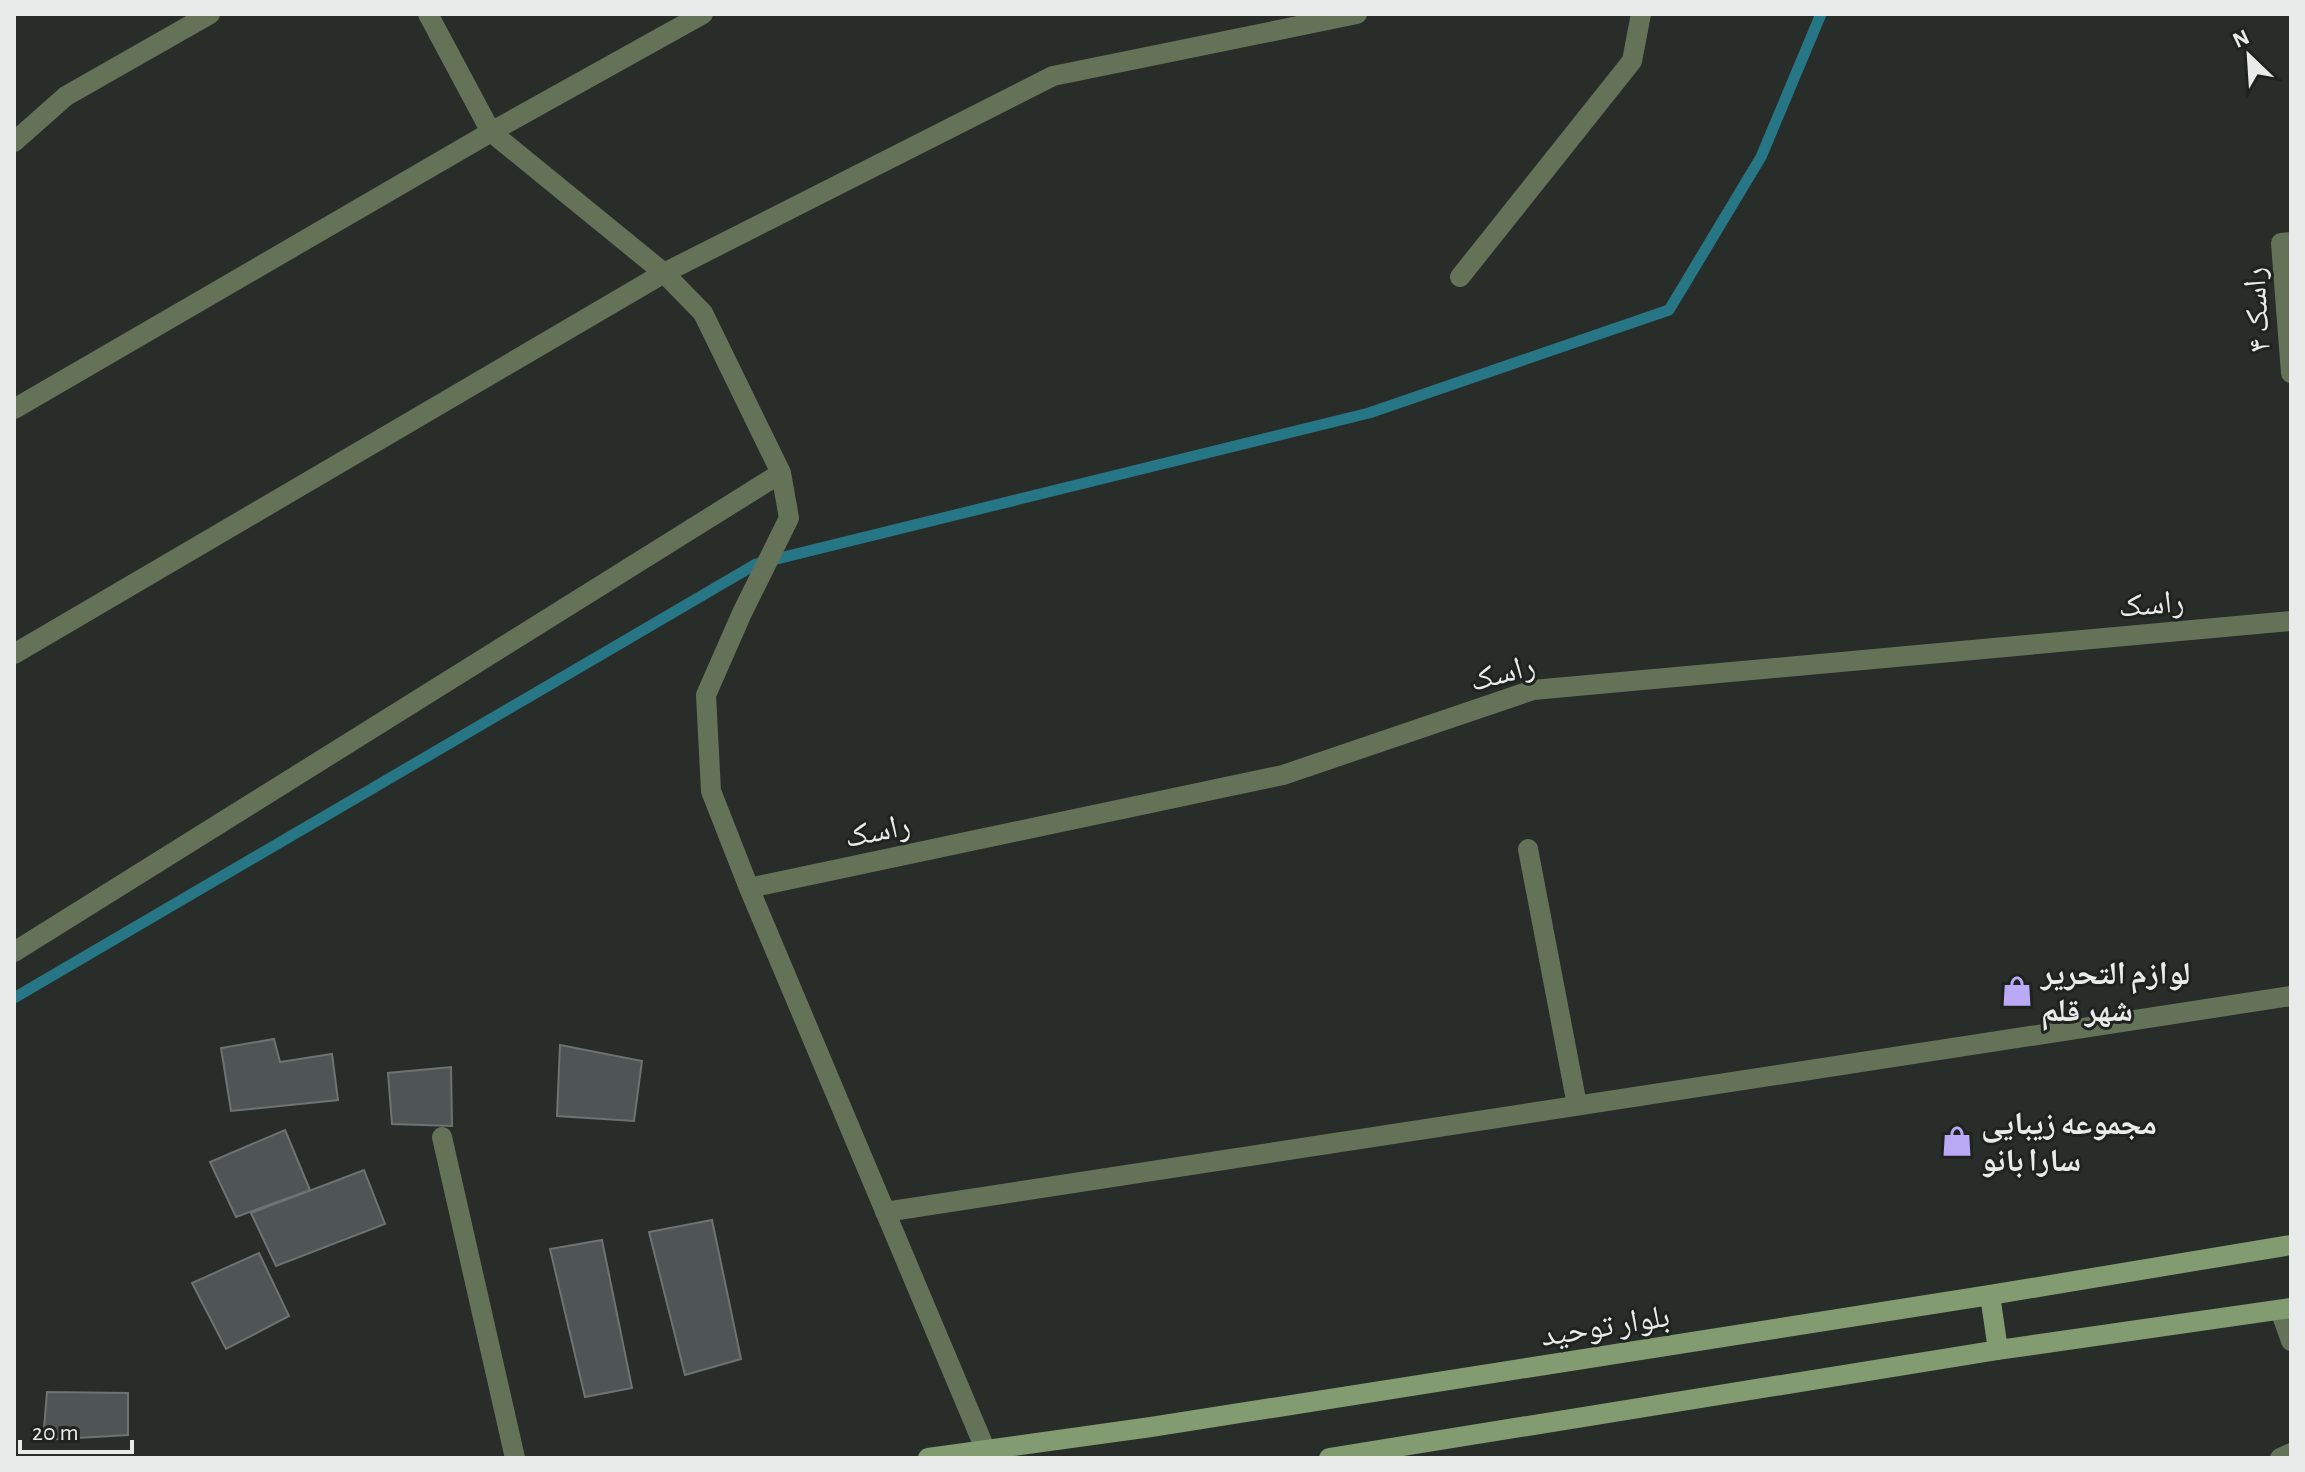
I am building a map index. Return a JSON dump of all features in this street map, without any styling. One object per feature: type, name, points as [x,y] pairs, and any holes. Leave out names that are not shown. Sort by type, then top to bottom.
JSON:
[{"type":"main road","name":"بلوار توحید","points":[[928,1458],[987,1455],[2291,1245]]},
{"type":"main road","points":[[1990,1295],[1998,1350]]},
{"type":"main road","points":[[1329,1458],[1998,1350],[2285,1309]]},
{"type":"street","points":[[14,142],[66,96],[210,14]]},
{"type":"street","points":[[428,14],[491,132],[664,273],[703,313],[781,473],[789,518],[706,695],[711,791],[987,1455]]},
{"type":"street","points":[[14,409],[491,132],[703,14]]},
{"type":"street","points":[[14,654],[664,273],[1053,76],[1357,14]]},
{"type":"street","points":[[1460,277],[1632,61],[1641,14]]},
{"type":"street","name":"راسک ۴","points":[[2286,242],[2291,373]]},
{"type":"street","points":[[14,952],[781,473]]},
{"type":"street","name":"راسک","points":[[749,888],[1283,775],[1533,690],[2291,621]]},
{"type":"street","points":[[1528,849],[1577,1105]]},
{"type":"street","points":[[885,1212],[2291,996]]},
{"type":"street","points":[[442,1137],[515,1458]]},
{"type":"street","points":[[2285,1309],[2291,1341]]},
{"type":"street","points":[[2280,1458],[2291,1453]]},
{"type":"building","points":[[274,1039],[280,1062],[332,1054],[338,1100],[231,1111],[221,1048]]},
{"type":"building","points":[[560,1045],[642,1061],[634,1121],[557,1116]]},
{"type":"building","points":[[451,1067],[452,1126],[392,1124],[388,1073]]},
{"type":"building","points":[[285,1130],[310,1190],[236,1217],[210,1162]]},
{"type":"building","points":[[364,1170],[385,1224],[276,1266],[251,1213]]},
{"type":"building","points":[[712,1220],[741,1359],[685,1375],[649,1232]]},
{"type":"building","points":[[602,1240],[632,1388],[585,1397],[550,1249]]},
{"type":"building","points":[[259,1253],[289,1316],[226,1349],[192,1283]]},
{"type":"building","points":[[47,1392],[128,1393],[128,1435],[43,1440]]},
{"type":"waterway","points":[[14,998],[756,564],[1369,413],[1669,310],[1761,157],[1821,14]]},
{"type":"place","name":"لوازم التحریر شهر قلم","points":[[2017,991]]},
{"type":"place","name":"مجموعه زیبایی سارا بانو","points":[[1957,1141]]}]
